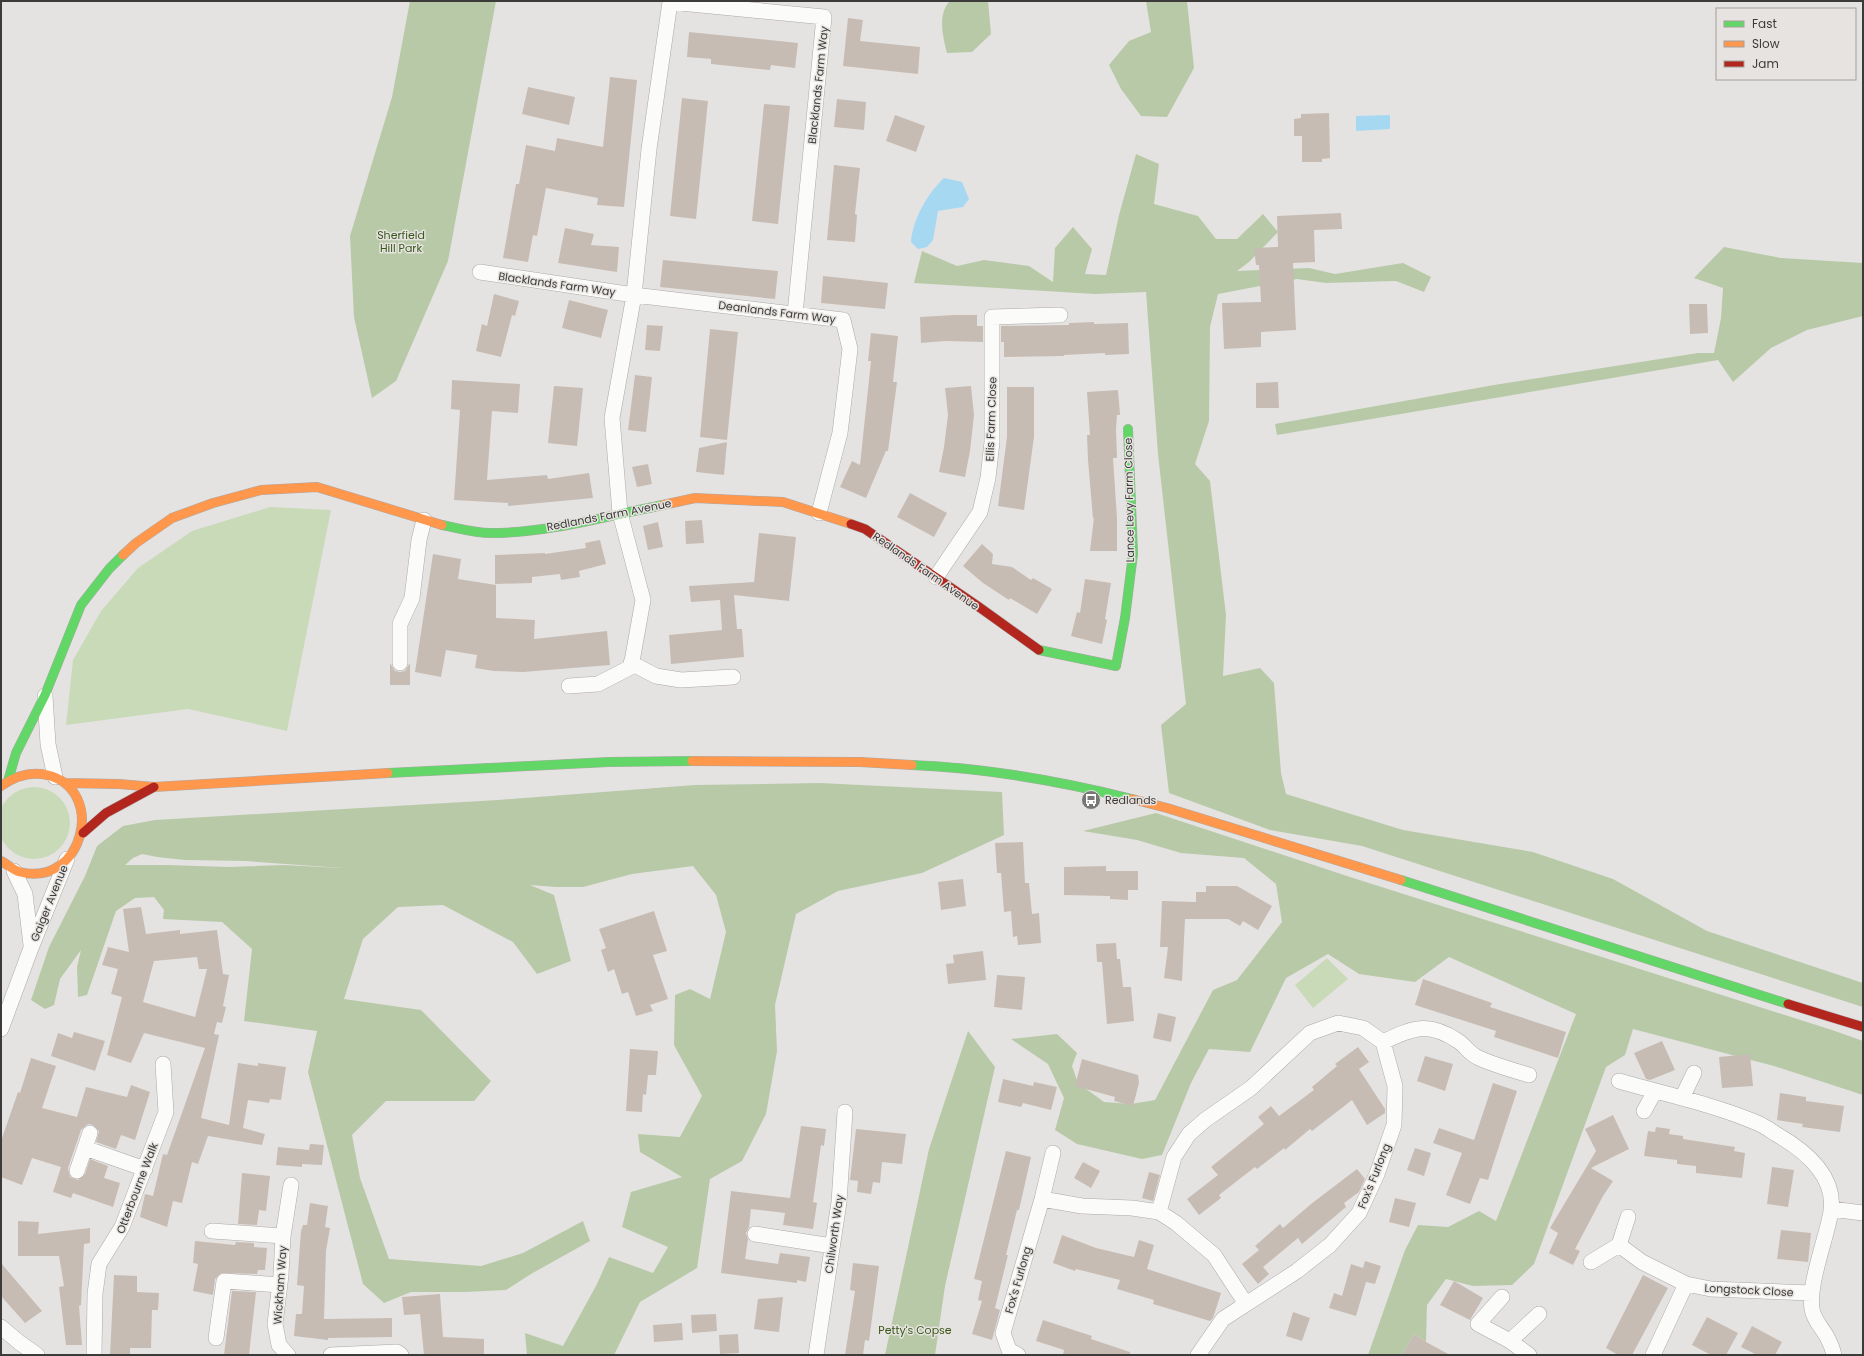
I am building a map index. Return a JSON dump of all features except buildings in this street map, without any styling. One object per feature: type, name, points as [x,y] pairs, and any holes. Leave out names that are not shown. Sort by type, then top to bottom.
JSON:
[{"type":"main road","name":"Lance Levy Farm Close","points":[[1116,666],[1125,618],[1133,554],[1128,429]]},
{"type":"main road","name":"Redlands Farm Avenue","points":[[4,783],[16,753],[45,695],[81,604],[109,569],[136,543],[172,518],[213,503],[261,490],[317,487],[424,520],[476,532],[492,533],[556,527],[695,498],[783,502],[865,529],[1037,650],[1116,666]]},
{"type":"main road","points":[[4,783],[23,775],[41,774],[60,780],[154,787],[307,776],[664,761],[860,762],[938,766],[1006,772],[1085,786],[1167,808],[1483,906],[1657,963],[1863,1027]]},
{"type":"main road","points":[[1,861],[14,871],[28,874],[44,874],[52,871],[68,858],[79,844],[83,833],[84,824],[81,808],[74,794],[60,780]]},
{"type":"main road","points":[[83,833],[106,813],[154,787]]},
{"type":"street","name":"Blacklands Farm Way","points":[[631,663],[643,600],[620,513],[612,418],[634,295],[650,149],[670,2],[824,17],[795,314]]},
{"type":"street","name":"Blacklands Farm Way","points":[[480,272],[634,295]]},
{"type":"street","name":"Deanlands Farm Way","points":[[634,295],[843,320],[850,349],[840,433],[819,513]]},
{"type":"street","name":"Ellis Farm Close","points":[[936,578],[980,512],[988,478],[992,442],[992,317],[1060,315]]},
{"type":"street","points":[[400,663],[400,624],[412,598],[419,540],[424,520]]},
{"type":"street","points":[[570,686],[598,684],[631,667],[631,663],[656,676],[681,680],[733,677]]},
{"type":"street","name":"Redlands Farm Avenue","points":[[45,695],[48,744],[60,780]]},
{"type":"street","name":"Gaiger Avenue","points":[[1,1030],[31,948],[68,858]]},
{"type":"street","name":"Gaiger Avenue","points":[[14,871],[25,894],[31,948]]},
{"type":"street","points":[[1159,1212],[1174,1157],[1189,1134],[1205,1120],[1251,1088],[1310,1033],[1338,1023],[1363,1028],[1383,1042],[1410,1030],[1425,1027],[1440,1031],[1459,1041],[1469,1052],[1479,1058],[1529,1075]]},
{"type":"street","name":"Fox's Furlong","points":[[1198,1355],[1223,1319],[1297,1271],[1330,1245],[1359,1213],[1377,1174],[1394,1125],[1395,1086],[1383,1042]]},
{"type":"street","name":"Otterbourne Walk","points":[[94,1355],[94,1307],[96,1278],[99,1264],[122,1227],[166,1112],[163,1064]]},
{"type":"street","points":[[1682,1098],[1694,1073]]},
{"type":"street","points":[[1619,1081],[1682,1098],[1756,1122],[1792,1143],[1811,1159],[1824,1176],[1830,1190],[1831,1209],[1812,1293],[1812,1309],[1817,1323],[1829,1340],[1834,1355]]},
{"type":"street","points":[[1644,1111],[1655,1091]]},
{"type":"street","name":"Chilworth Way","points":[[816,1355],[839,1202],[846,1112]]},
{"type":"street","points":[[77,1171],[90,1133]]},
{"type":"street","points":[[85,1148],[145,1168]]},
{"type":"street","name":"Fox's Furlong","points":[[1018,1355],[1009,1350],[1002,1333],[1042,1199],[1053,1153]]},
{"type":"street","name":"Wickham Way","points":[[288,1355],[279,1345],[275,1324],[280,1285],[283,1236],[291,1185]]},
{"type":"street","points":[[1042,1199],[1082,1206],[1132,1208],[1159,1212],[1176,1223],[1214,1255],[1246,1304]]},
{"type":"street","points":[[1831,1209],[1863,1213]]},
{"type":"street","points":[[1591,1262],[1619,1245],[1628,1217]]},
{"type":"street","name":"Wickham Way","points":[[212,1231],[283,1236]]},
{"type":"street","points":[[755,1234],[832,1246]]},
{"type":"street","name":"Longstock Close","points":[[1619,1245],[1642,1262],[1686,1284],[1711,1289],[1812,1293]]},
{"type":"street","points":[[216,1338],[224,1281],[280,1285]]},
{"type":"street","points":[[1653,1355],[1686,1284]]},
{"type":"street","points":[[1502,1297],[1478,1324],[1510,1341],[1528,1355]]},
{"type":"street","points":[[1510,1341],[1539,1314]]},
{"type":"street","points":[[1,1326],[20,1344],[37,1355]]},
{"type":"street","points":[[331,1355],[397,1352],[401,1355]]},
{"type":"green space","name":"Sherfield Hill Park","points":[[410,1],[496,1],[448,261],[396,381],[372,398],[354,317],[350,236],[392,97]]},
{"type":"green space","points":[[950,1],[988,1],[991,34],[972,52],[947,53],[942,19],[943,12]]},
{"type":"green space","points":[[1146,1],[1187,1],[1194,68],[1167,117],[1141,116],[1121,89],[1109,65],[1129,41],[1151,32]]},
{"type":"green space","points":[[1136,154],[1159,164],[1154,204],[1198,216],[1216,239],[1237,239],[1263,214],[1278,232],[1249,262],[1237,271],[1309,268],[1335,274],[1403,263],[1431,277],[1424,292],[1396,281],[1326,283],[1297,279],[1218,294],[1210,327],[1209,421],[1195,464],[1210,481],[1226,615],[1223,676],[1260,668],[1274,683],[1281,773],[1286,794],[1403,830],[1533,852],[1613,879],[1707,931],[1863,983],[1863,1007],[1362,846],[1270,830],[1169,793],[1161,725],[1186,704],[1158,454],[1146,292],[1095,294],[914,283],[922,251],[957,266],[984,260],[1029,266],[1053,282],[1055,248],[1073,227],[1092,249],[1085,274],[1106,275],[1119,215]]},
{"type":"green space","points":[[1724,247],[1781,258],[1863,263],[1863,316],[1807,330],[1771,348],[1733,382],[1718,360],[1277,435],[1275,424],[1494,385],[1698,353],[1714,353],[1721,318],[1723,288],[1694,278]]},
{"type":"green space","points":[[270,507],[331,510],[287,731],[188,709],[66,725],[73,660],[101,611],[138,568],[192,531]]},
{"type":"green space","points":[[820,783],[1002,792],[1004,835],[922,873],[838,891],[796,914],[775,1005],[777,1051],[766,1114],[742,1161],[710,1179],[697,1268],[640,1302],[614,1355],[527,1355],[525,1333],[563,1346],[597,1284],[609,1257],[653,1273],[668,1247],[622,1227],[631,1192],[682,1177],[640,1152],[638,1134],[680,1137],[702,1096],[674,1045],[675,995],[690,989],[710,999],[726,932],[716,895],[693,866],[632,874],[583,887],[530,885],[554,895],[571,961],[537,974],[513,942],[443,905],[398,907],[363,939],[344,999],[421,1010],[491,1081],[474,1101],[386,1101],[352,1135],[360,1178],[389,1259],[481,1266],[523,1253],[583,1221],[590,1241],[531,1274],[506,1290],[411,1292],[384,1303],[363,1284],[308,1072],[317,1031],[244,1021],[252,949],[222,922],[163,919],[164,910],[154,897],[135,898],[116,911],[87,995],[78,997],[77,967],[81,950],[60,979],[54,1005],[45,1009],[31,1000],[49,947],[85,876],[97,846],[123,826],[155,820],[498,800],[695,785]],"holes":[[[142,854],[185,860],[245,861],[342,868],[284,865],[229,867],[125,865],[133,858]]]},
{"type":"green space","points":[[27,788],[41,788],[54,793],[64,803],[69,816],[69,830],[64,843],[54,853],[41,858],[27,858],[14,853],[4,843],[-1,830],[-1,816],[4,803],[14,793]]},
{"type":"green space","points":[[1156,813],[1350,877],[1863,1041],[1863,1095],[1774,1066],[1633,1029],[1625,1055],[1606,1067],[1534,1264],[1512,1285],[1473,1286],[1446,1279],[1427,1305],[1426,1342],[1414,1334],[1402,1355],[1368,1355],[1405,1250],[1418,1225],[1448,1227],[1479,1211],[1496,1221],[1576,1014],[1449,957],[1415,982],[1359,974],[1328,954],[1286,978],[1250,1052],[1209,1049],[1191,1083],[1162,1155],[1142,1159],[1077,1144],[1055,1130],[1064,1098],[1048,1064],[1011,1039],[1057,1034],[1077,1053],[1072,1066],[1078,1083],[1104,1102],[1131,1104],[1155,1100],[1213,990],[1237,980],[1282,922],[1276,884],[1244,858],[1181,853],[1137,840],[1083,831]]},
{"type":"green space","points":[[1327,958],[1348,979],[1313,1008],[1295,985]]},
{"type":"green space","name":"Petty's Copse","points":[[968,1031],[995,1067],[945,1286],[935,1355],[885,1355],[929,1149]]},
{"type":"water","points":[[1390,115],[1390,129],[1356,131],[1356,116]]},
{"type":"water","points":[[944,178],[962,182],[969,199],[963,207],[938,211],[933,240],[927,247],[918,249],[911,242],[912,233],[918,216],[927,199]]},
{"type":"traffic: fast","points":[[1039,650],[1116,666],[1125,618],[1133,554],[1128,429]]},
{"type":"traffic: fast","points":[[442,525],[478,532],[513,532],[556,527],[663,505]]},
{"type":"traffic: fast","points":[[8,781],[16,753],[45,695],[81,605],[109,569],[123,555]]},
{"type":"traffic: fast","points":[[388,773],[609,762],[692,761]]},
{"type":"traffic: fast","points":[[912,765],[968,769],[1023,776],[1132,799]]},
{"type":"traffic: fast","points":[[1401,880],[1788,1004]]},
{"type":"traffic: slow","points":[[123,555],[136,543],[172,518],[213,503],[261,490],[317,487],[442,525]]},
{"type":"traffic: slow","points":[[663,505],[695,498],[783,502],[851,524]]},
{"type":"traffic: slow","points":[[692,761],[860,762],[912,765]]},
{"type":"traffic: slow","points":[[65,783],[119,784],[154,787],[388,773]]},
{"type":"traffic: slow","points":[[1,786],[23,775],[47,775],[66,784],[77,798],[82,816],[80,835],[72,852],[60,866],[42,873],[20,872],[1,861]]},
{"type":"traffic: slow","points":[[1132,799],[1167,808],[1401,880]]},
{"type":"traffic: jam","points":[[851,524],[865,529],[1039,650]]},
{"type":"traffic: jam","points":[[83,833],[106,813],[154,787]]},
{"type":"traffic: jam","points":[[1788,1004],[1863,1027]]},
{"type":"place","name":"Redlands","points":[[1091,800]]}]
